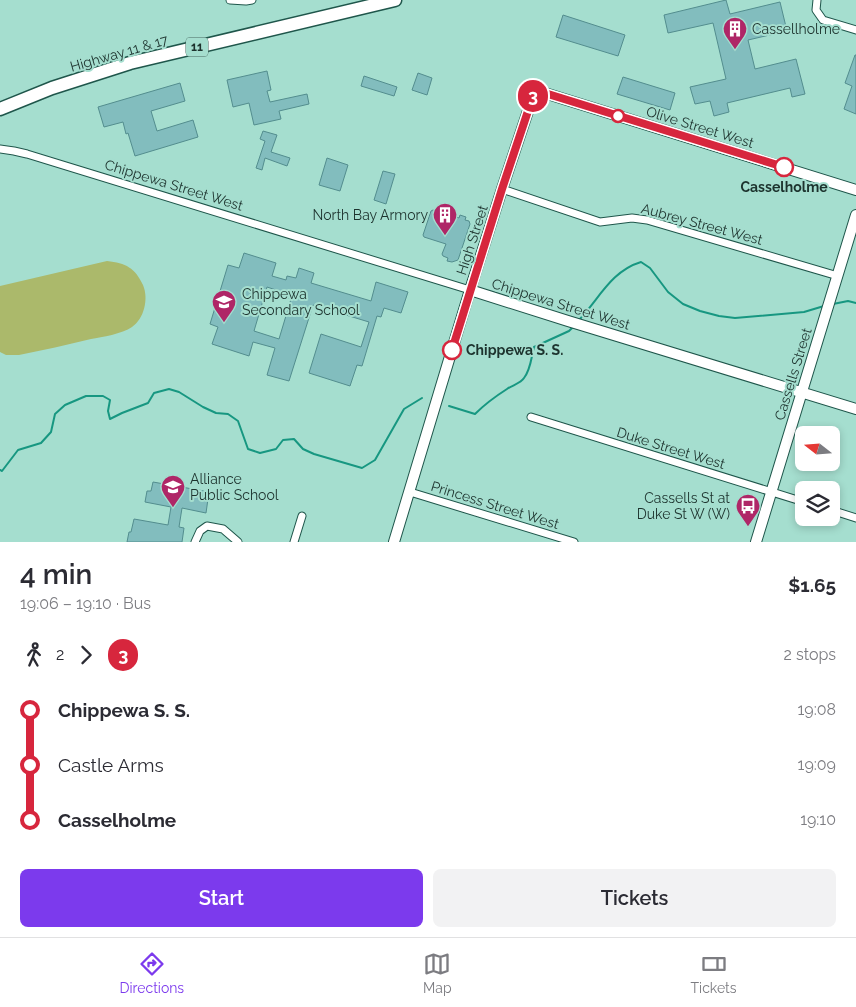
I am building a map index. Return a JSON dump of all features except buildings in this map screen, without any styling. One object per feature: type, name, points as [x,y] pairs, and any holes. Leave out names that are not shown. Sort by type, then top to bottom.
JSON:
[{"type":"highway","name":"Highway 11 & 17","points":[[1,108],[52,88],[130,63],[395,0]]},
{"type":"street","points":[[230,0],[252,0]]},
{"type":"street","points":[[817,0],[816,10],[823,20],[856,30]]},
{"type":"street","name":"High Street","points":[[394,542],[470,290],[535,90]]},
{"type":"street","name":"Olive Street West","points":[[535,90],[856,190]]},
{"type":"street","name":"Chippewa Street West","points":[[0,149],[27,154],[856,409]]},
{"type":"street","name":"Aubrey Street West","points":[[502,189],[600,222],[632,218],[647,220],[838,276]]},
{"type":"street","name":"Cassells Street","points":[[756,542],[856,215]]},
{"type":"street","name":"Duke Street West","points":[[531,418],[795,499]]},
{"type":"street","name":"Princess Street West","points":[[410,492],[574,542]]},
{"type":"street","points":[[840,513],[856,518]]},
{"type":"street","points":[[294,542],[302,516]]},
{"type":"street","points":[[195,542],[200,531],[207,526],[223,529],[238,542]]},
{"type":"green space","points":[[107,261],[120,263],[133,270],[145,290],[146,296],[142,314],[132,327],[118,333],[19,355],[6,355],[0,352],[0,286]]},
{"type":"waterway","points":[[579,320],[613,279],[621,272],[641,262],[650,268],[668,292],[683,304],[719,316],[735,318],[804,312],[824,306]]},
{"type":"waterway","points":[[833,304],[848,301],[856,303]]},
{"type":"waterway","points":[[449,406],[475,414],[495,397],[523,380],[529,367],[534,347],[569,331],[573,327]]},
{"type":"waterway","points":[[0,470],[2,471],[18,450],[41,443],[51,432],[55,414],[65,405],[86,396],[103,396],[110,400],[108,411],[110,419],[148,403],[154,393],[169,389],[179,392],[216,413],[228,414],[238,421],[248,449],[260,453],[276,449],[283,440],[294,439],[303,449],[314,454],[362,468],[375,460],[404,409],[422,398]]},
{"type":"bus line","name":"3","points":[[452,350],[535,90],[784,167]]},
{"type":"place","name":"Cassellholme","points":[[735,50]]},
{"type":"place","name":"Casselholme","points":[[784,167]]},
{"type":"place","name":"North Bay Armory","points":[[445,236]]},
{"type":"place","name":"Chippewa Secondary School","points":[[224,323]]},
{"type":"place","name":"Chippewa S. S.","points":[[452,350]]},
{"type":"place","name":"Alliance Public School","points":[[173,508]]},
{"type":"place","name":"Cassells St at Duke St W (W)","points":[[748,527]]}]
